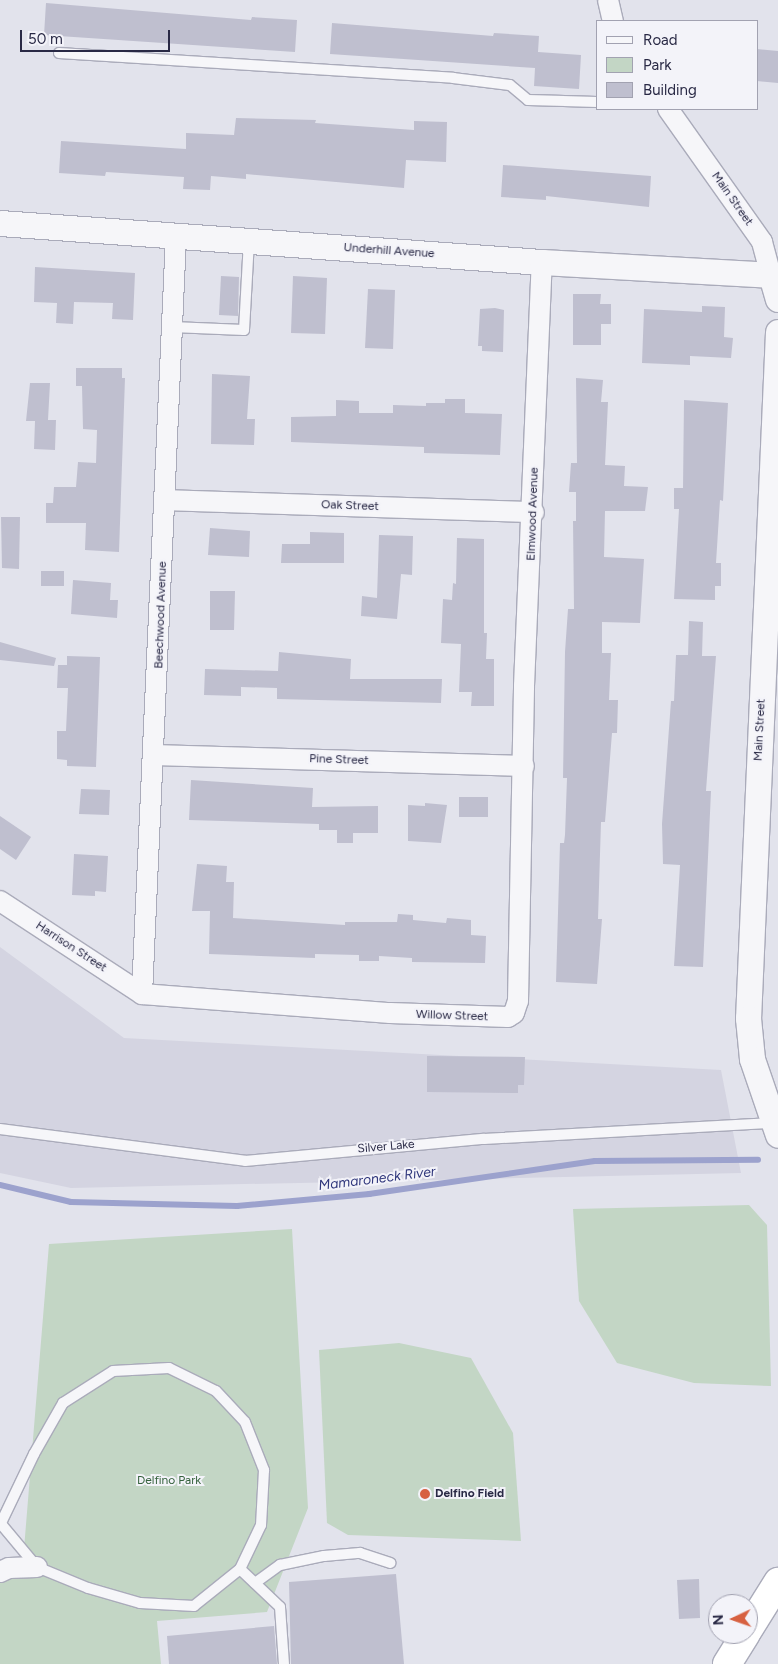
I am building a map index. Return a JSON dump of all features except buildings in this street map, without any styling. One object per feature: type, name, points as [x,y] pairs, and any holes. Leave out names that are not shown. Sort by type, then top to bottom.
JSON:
[{"type":"highway","points":[[758,1614],[778,1582]]},
{"type":"highway","points":[[727,1664],[740,1644]]},
{"type":"street","points":[[608,0],[613,20]]},
{"type":"street","name":"Main Street","points":[[669,110],[762,242],[775,275],[778,299]]},
{"type":"street","name":"Underhill Avenue","points":[[0,223],[542,262],[775,275]]},
{"type":"street","name":"Beechwood Avenue","points":[[142,994],[155,755],[176,236]]},
{"type":"street","name":"Elmwood Avenue","points":[[524,766],[524,686],[534,512],[542,262]]},
{"type":"street","name":"Main Street","points":[[776,1129],[752,1059],[748,1018],[778,332]]},
{"type":"street","name":"Oak Street","points":[[165,500],[534,512]]},
{"type":"street","name":"Pine Street","points":[[155,755],[524,766]]},
{"type":"street","name":"Willow Street","points":[[142,994],[390,1013],[508,1018],[518,1001],[524,766]]},
{"type":"street","name":"Harrison Street","points":[[0,901],[142,994]]},
{"type":"street","points":[[0,1572],[8,1568],[37,1567]]},
{"type":"lane","points":[[59,53],[453,78],[510,85],[528,100],[596,102]]},
{"type":"lane","points":[[172,327],[244,330],[249,241]]},
{"type":"lane","name":"Silver Lake","points":[[0,1129],[245,1161],[484,1138],[776,1129]]},
{"type":"lane","points":[[169,1368],[216,1391],[245,1422],[264,1470],[261,1525],[240,1568],[194,1606],[159,1606],[88,1588],[37,1567],[1,1524],[34,1454],[63,1403],[113,1371],[169,1368]]},
{"type":"lane","points":[[255,1583],[280,1565],[324,1556],[360,1553],[390,1563]]},
{"type":"lane","points":[[240,1568],[280,1607],[284,1664]]},
{"type":"shaded area","points":[[0,947],[124,1038],[721,1070],[741,1173],[71,1188],[0,1173]]},
{"type":"green space","points":[[749,1205],[767,1225],[771,1386],[694,1383],[617,1363],[579,1301],[573,1209]]},
{"type":"green space","name":"Delfino Park","points":[[292,1229],[308,1508],[267,1612],[157,1621],[161,1664],[0,1664],[0,1581],[23,1561],[49,1244]]},
{"type":"green space","points":[[399,1343],[471,1358],[513,1433],[521,1541],[348,1535],[327,1523],[319,1350]]},
{"type":"waterway","name":"Mamaroneck River","points":[[0,1185],[71,1202],[237,1206],[369,1194],[595,1161],[758,1160]]},
{"type":"place","name":"Delfino Field","points":[[425,1494]]}]
